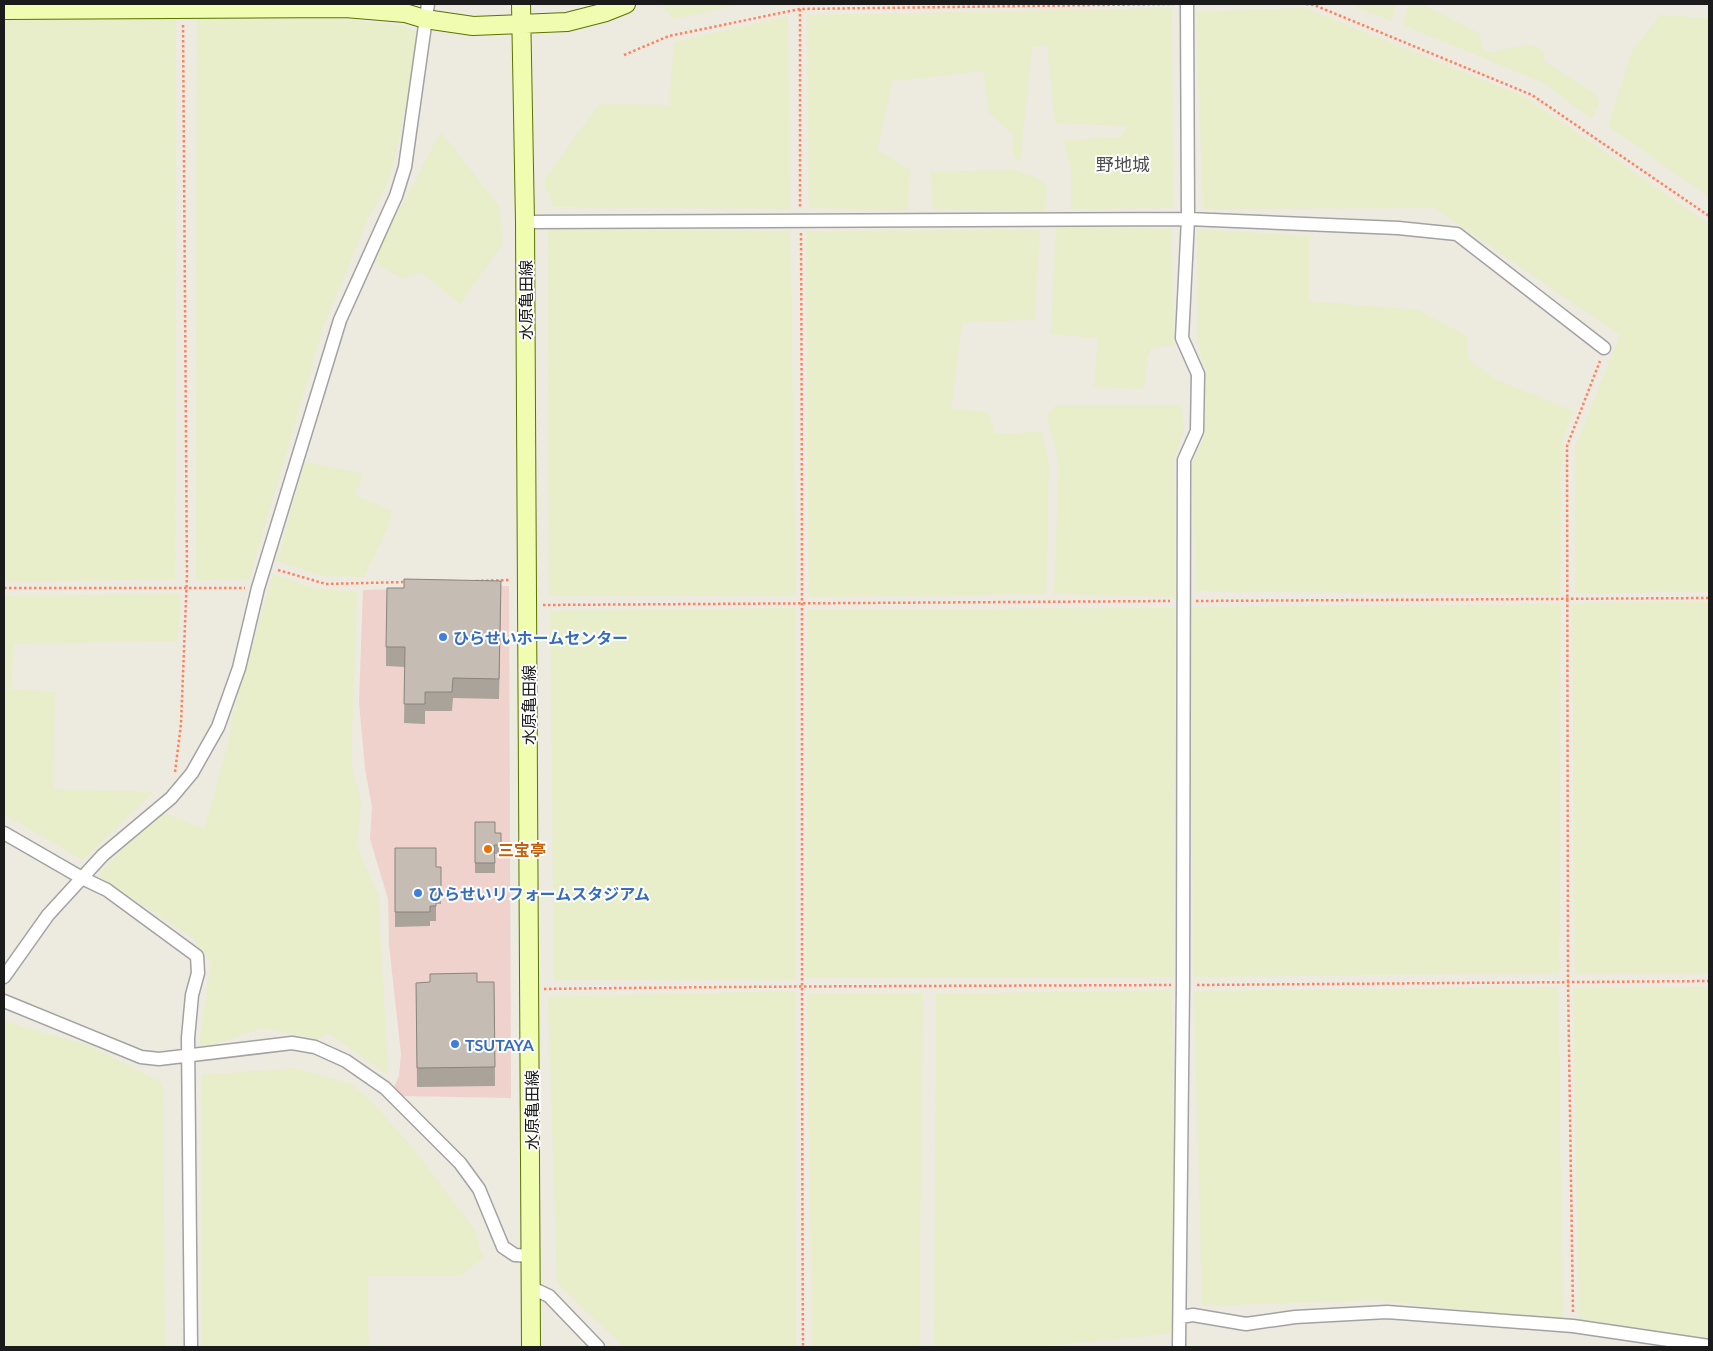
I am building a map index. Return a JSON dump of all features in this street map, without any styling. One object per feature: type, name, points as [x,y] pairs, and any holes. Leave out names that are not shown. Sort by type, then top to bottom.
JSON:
[{"type":"main road","name":"水原亀田線","points":[[521,4],[525,222],[531,1347]]},
{"type":"main road","points":[[4,10],[344,8],[405,13],[426,11],[473,26],[567,22],[606,12],[626,4]]},
{"type":"street","points":[[1179,1347],[1183,985],[1184,460],[1197,431],[1198,374],[1182,338],[1188,219],[1187,4]]},
{"type":"street","points":[[4,977],[48,915],[104,854],[172,798],[192,773],[218,727],[239,668],[264,566],[340,320],[396,196],[405,167],[426,11]]},
{"type":"street","points":[[525,222],[1188,219],[1398,228],[1456,234],[1604,348]]},
{"type":"street","points":[[4,833],[82,878],[107,890],[197,956],[198,973],[192,995],[189,1056],[191,1347]]},
{"type":"street","points":[[4,1001],[141,1057],[160,1060],[292,1042],[315,1048],[346,1061],[385,1088],[460,1163],[479,1189],[503,1247],[515,1255],[532,1256]]},
{"type":"street","points":[[532,1288],[549,1296],[598,1347]]},
{"type":"street","points":[[1180,1317],[1193,1315],[1246,1324],[1295,1317],[1387,1312],[1573,1326],[1709,1346]]},
{"type":"path","points":[[624,54],[669,36],[800,9],[1177,4]]},
{"type":"path","points":[[1306,4],[1314,5],[1532,95],[1709,216]]},
{"type":"path","points":[[172,798],[181,724],[186,587],[182,9]]},
{"type":"path","points":[[800,9],[803,603],[800,986],[803,1347]]},
{"type":"path","points":[[1573,1326],[1568,981],[1567,446],[1604,348]]},
{"type":"path","points":[[264,566],[326,584],[412,582]]},
{"type":"path","points":[[469,581],[527,580]]},
{"type":"path","points":[[4,588],[258,588]]},
{"type":"path","points":[[527,605],[1709,598]]},
{"type":"path","points":[[530,989],[1709,980]]},
{"type":"shaded area","points":[[509,586],[511,1098],[403,1096],[394,1087],[399,1076],[401,1054],[389,945],[388,899],[370,839],[372,807],[365,769],[359,702],[363,590]]},
{"type":"green space","points":[[659,4],[744,4],[674,19]]},
{"type":"green space","points":[[1348,4],[1396,4],[1392,21]]},
{"type":"green space","points":[[1408,4],[1422,4],[1479,33],[1483,49],[1490,53],[1527,44],[1543,50],[1544,61],[1593,92],[1600,102],[1591,119],[1544,83],[1403,25]]},
{"type":"green space","points":[[1172,8],[1173,208],[1071,209],[1071,169],[1063,140],[1121,137],[1127,126],[1055,123],[1047,45],[1032,47],[1020,162],[1013,157],[1013,134],[989,113],[983,71],[893,81],[877,150],[910,169],[908,210],[809,208],[807,15]]},
{"type":"green space","points":[[1305,8],[1527,98],[1709,224],[1709,591],[1575,594],[1575,448],[1620,335],[1435,208],[1203,209],[1196,12]]},
{"type":"green space","points":[[176,15],[175,579],[4,582],[4,17]]},
{"type":"green space","points":[[197,15],[308,15],[403,26],[419,34],[399,139],[387,186],[368,218],[323,327],[249,579],[196,580]]},
{"type":"green space","points":[[1660,15],[1709,18],[1709,197],[1608,126],[1632,51]]},
{"type":"green space","points":[[788,16],[790,209],[553,207],[544,180],[599,104],[669,105],[674,42]]},
{"type":"green space","points":[[441,132],[499,206],[503,243],[460,304],[421,272],[402,278],[372,261]]},
{"type":"green space","points":[[1014,170],[1036,177],[1047,186],[1045,212],[933,209],[930,172]]},
{"type":"green space","points":[[1056,226],[1172,229],[1173,345],[1151,348],[1147,359],[1144,389],[1094,387],[1098,338],[1051,334]]},
{"type":"green space","points":[[548,229],[790,231],[796,596],[549,596]]},
{"type":"green space","points":[[1197,229],[1309,236],[1309,301],[1418,310],[1467,336],[1467,359],[1497,380],[1574,411],[1563,438],[1560,595],[1196,591],[1192,463],[1204,439],[1205,372],[1197,339]]},
{"type":"green space","points":[[1040,230],[1035,319],[962,323],[951,409],[988,412],[995,434],[1042,432],[1049,465],[1046,594],[809,597],[806,231]]},
{"type":"green space","points":[[1056,405],[1181,405],[1184,430],[1174,458],[1175,597],[1054,594],[1059,463],[1047,416]]},
{"type":"green space","points":[[305,462],[363,474],[355,495],[392,511],[386,532],[364,577],[323,576],[277,561]]},
{"type":"green space","points":[[273,574],[312,588],[357,592],[351,765],[361,802],[357,847],[378,895],[388,1075],[329,1033],[318,1039],[262,1028],[204,1048],[199,1045],[211,962],[192,937],[98,875],[131,841],[164,813],[204,829],[230,737],[233,713]]},
{"type":"green space","points":[[180,594],[178,641],[14,644],[11,689],[55,692],[53,789],[153,792],[83,860],[4,814],[4,596]]},
{"type":"green space","points":[[1709,602],[1709,974],[1575,974],[1572,603]]},
{"type":"green space","points":[[1561,604],[1559,973],[1194,977],[1190,607]]},
{"type":"green space","points":[[795,608],[795,979],[554,980],[550,611]]},
{"type":"green space","points":[[1175,608],[1174,977],[806,977],[807,610]]},
{"type":"green space","points":[[1558,987],[1563,1322],[1377,1300],[1202,1306],[1194,991]]},
{"type":"green space","points":[[1709,987],[1709,1341],[1579,1321],[1573,988]]},
{"type":"green space","points":[[1172,990],[1175,1333],[1033,1347],[934,1347],[936,994]]},
{"type":"green space","points":[[795,991],[796,1347],[624,1347],[557,1283],[548,997]]},
{"type":"green space","points":[[807,993],[923,993],[919,1347],[812,1347]]},
{"type":"green space","points":[[4,1021],[90,1046],[163,1083],[165,1347],[4,1347]]},
{"type":"green space","points":[[295,1068],[351,1084],[370,1100],[410,1145],[474,1229],[484,1258],[459,1276],[367,1276],[369,1347],[201,1347],[201,1075]]},
{"type":"building","name":"ひらせいホームセンター","points":[[404,579],[501,581],[499,679],[453,678],[452,692],[425,692],[425,704],[404,704],[405,647],[386,647],[387,588],[404,588]]},
{"type":"building","name":"三宝亭","points":[[475,822],[495,822],[495,833],[501,833],[501,845],[494,845],[495,863],[475,863]]},
{"type":"building","name":"ひらせいリフォームスタジアム","points":[[395,848],[436,848],[436,867],[441,867],[441,889],[436,889],[436,906],[430,906],[430,912],[395,912]]},
{"type":"building","name":"TSUTAYA","points":[[477,973],[477,982],[494,982],[495,1067],[417,1068],[416,983],[430,982],[430,974]]},
{"type":"place","name":"ひらせいホームセンター","points":[[443,637]]},
{"type":"place","name":"三宝亭","points":[[488,849]]},
{"type":"place","name":"ひらせいリフォームスタジアム","points":[[418,893]]},
{"type":"place","name":"TSUTAYA","points":[[455,1044]]},
{"type":"district","name":"野地城","points":[[1123,164]]}]
